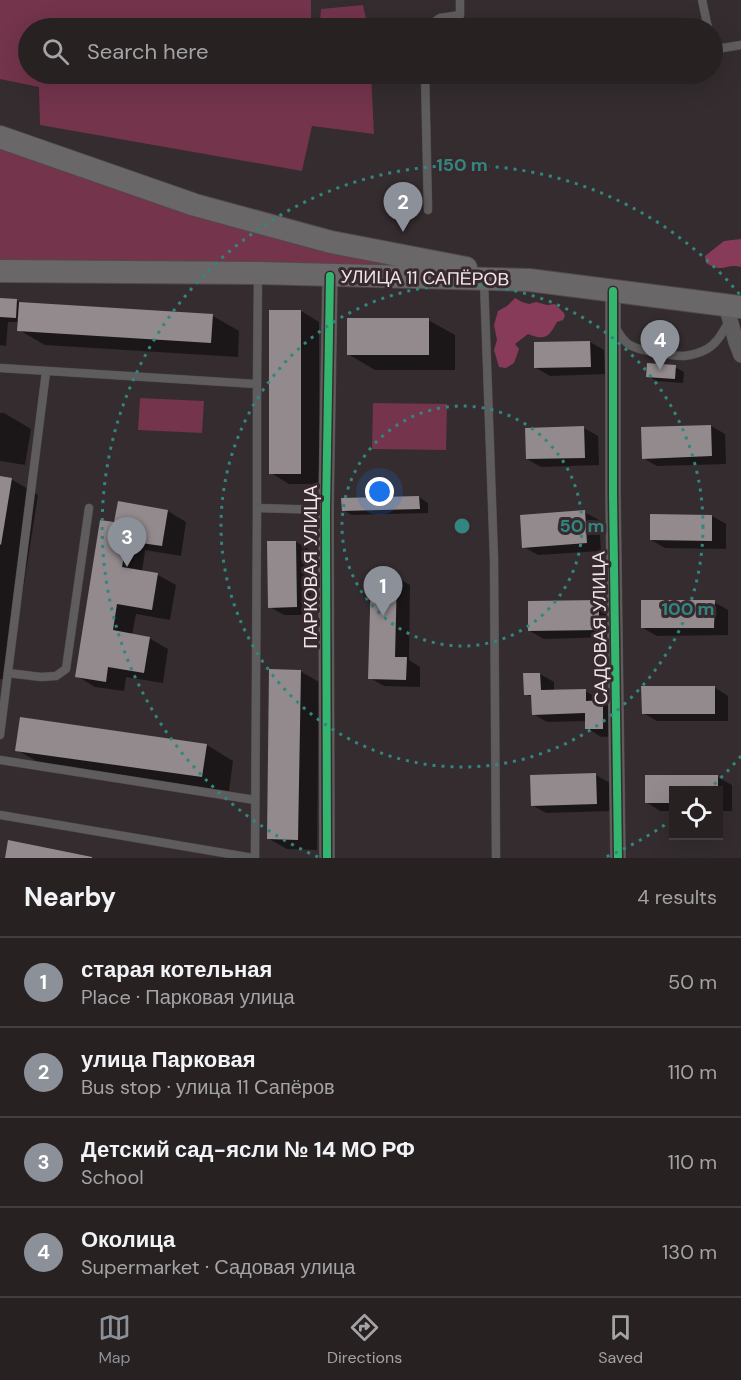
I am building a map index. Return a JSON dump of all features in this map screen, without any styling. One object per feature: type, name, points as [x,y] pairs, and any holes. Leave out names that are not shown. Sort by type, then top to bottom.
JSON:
[{"type":"main road","points":[[0,136],[206,208],[331,242],[529,280]]},
{"type":"main road","name":"УЛИЦА 11 САПЁРОВ","points":[[0,271],[258,273],[529,280],[613,291],[732,311]]},
{"type":"street","name":"ПАРКОВАЯ УЛИЦА","points":[[327,858],[326,510],[330,276]]},
{"type":"street","name":"САДОВАЯ УЛИЦА","points":[[613,291],[618,858]]},
{"type":"street","points":[[732,311],[741,355]]},
{"type":"lane","points":[[440,18],[460,15],[460,0]]},
{"type":"lane","points":[[702,0],[706,18]]},
{"type":"lane","points":[[723,48],[741,45]]},
{"type":"lane","points":[[424,84],[428,210]]},
{"type":"lane","points":[[0,815],[254,858],[258,273]]},
{"type":"lane","points":[[484,279],[494,559],[496,858]]},
{"type":"lane","points":[[613,317],[621,337],[629,345],[642,350],[682,356],[705,350],[714,344],[721,335],[732,311]]},
{"type":"lane","points":[[0,368],[258,384]]},
{"type":"lane","points":[[0,735],[46,372]]},
{"type":"lane","points":[[8,673],[41,677],[56,676],[66,669],[89,508]]},
{"type":"lane","points":[[257,508],[326,510]]},
{"type":"lane","points":[[0,760],[255,800]]},
{"type":"shaded area","points":[[0,0],[311,0],[311,18],[18,18],[18,83],[0,79]]},
{"type":"shaded area","points":[[363,5],[366,18],[320,18],[321,9]]},
{"type":"shaded area","points":[[24,84],[372,84],[374,134],[312,126],[302,171],[40,125],[39,87]]},
{"type":"shaded area","points":[[0,145],[413,268],[0,263]]},
{"type":"shaded area","points":[[741,239],[741,267],[717,268],[706,263],[705,256],[724,241]]},
{"type":"shaded area","points":[[515,298],[529,304],[536,302],[547,305],[555,304],[565,316],[546,336],[528,334],[515,344],[519,349],[514,363],[506,368],[499,367],[494,350],[497,340],[494,325],[498,311]]},
{"type":"shaded area","points":[[140,398],[204,401],[202,433],[138,430]]},
{"type":"shaded area","points":[[373,403],[447,404],[446,450],[372,449]]},
{"type":"building","points":[[0,298],[17,299],[16,318],[0,317]]},
{"type":"building","points":[[19,302],[213,314],[211,343],[17,331]]},
{"type":"building","points":[[269,310],[301,310],[301,474],[269,474]]},
{"type":"building","points":[[347,318],[429,318],[429,355],[347,355]]},
{"type":"building","points":[[590,341],[591,367],[534,368],[534,342]]},
{"type":"building","points":[[647,363],[676,365],[675,379],[646,377]]},
{"type":"building","points":[[711,425],[712,456],[642,459],[641,427]]},
{"type":"building","points":[[584,426],[585,458],[526,459],[525,428]]},
{"type":"building","points":[[0,476],[12,478],[1,545],[0,544]]},
{"type":"building","points":[[419,496],[420,509],[342,511],[341,498]]},
{"type":"building","points":[[118,501],[168,510],[162,546],[127,541],[122,567],[158,573],[152,610],[117,604],[113,630],[150,637],[144,673],[108,667],[106,682],[75,677],[100,520],[114,522]]},
{"type":"building","points":[[585,510],[587,543],[522,548],[520,515]]},
{"type":"building","points":[[650,514],[712,515],[712,541],[650,540]]},
{"type":"building","points":[[267,541],[296,541],[297,607],[268,608]]},
{"type":"building","points":[[371,575],[397,575],[395,657],[407,657],[406,680],[368,679]]},
{"type":"building","points":[[599,600],[599,630],[528,631],[528,601]]},
{"type":"building","points":[[641,600],[715,600],[714,628],[641,628]]},
{"type":"building","points":[[269,669],[301,670],[298,840],[267,839]]},
{"type":"building","points":[[523,673],[540,673],[541,690],[586,689],[586,701],[603,700],[603,729],[585,729],[585,713],[532,715],[531,695],[524,695]]},
{"type":"building","points":[[641,686],[715,686],[715,714],[642,714]]},
{"type":"building","points":[[20,717],[207,744],[202,777],[15,751]]},
{"type":"building","points":[[596,773],[597,804],[531,806],[530,775]]},
{"type":"building","points":[[645,775],[718,775],[718,786],[669,786],[669,803],[645,803]]},
{"type":"building","points":[[8,840],[92,857],[92,858],[5,858]]},
{"type":"cycle path","points":[[327,858],[326,510],[330,276]]},
{"type":"cycle path","points":[[613,291],[618,858]]},
{"type":"place","name":"улица Парковая","points":[[403,232]]},
{"type":"place","name":"Околица","points":[[660,370]]},
{"type":"place","name":"Детский сад-ясли № 14 МО РФ","points":[[127,567]]},
{"type":"place","name":"старая котельная","points":[[383,616]]}]
